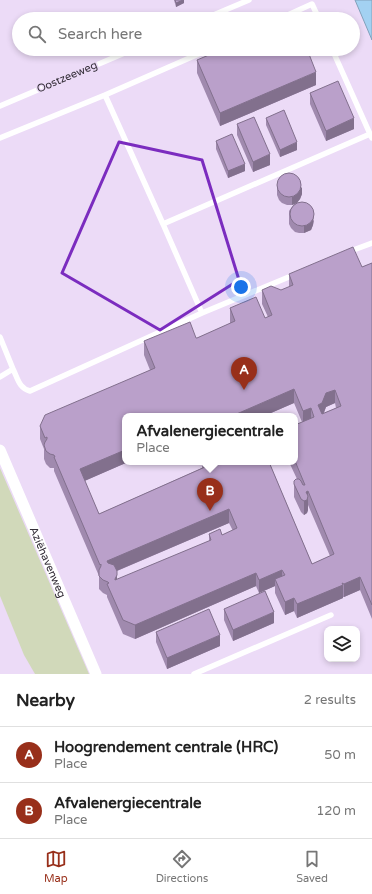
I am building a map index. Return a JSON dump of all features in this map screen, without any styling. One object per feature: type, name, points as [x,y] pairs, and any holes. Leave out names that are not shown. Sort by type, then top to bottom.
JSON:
[{"type":"street","name":"Aziëhavenweg","points":[[0,450],[96,674]]},
{"type":"lane","points":[[221,12],[249,0]]},
{"type":"lane","points":[[294,12],[312,4],[316,12]]},
{"type":"lane","name":"Oostzeeweg","points":[[0,106],[118,56]]},
{"type":"lane","points":[[0,138],[105,95],[194,56]]},
{"type":"lane","points":[[163,224],[371,136],[335,56]]},
{"type":"lane","points":[[105,95],[202,313]]},
{"type":"lane","points":[[344,254],[372,243]]},
{"type":"lane","points":[[0,337],[20,384],[24,390],[30,391],[202,313],[301,272]]},
{"type":"lane","points":[[0,377],[13,369]]},
{"type":"lane","points":[[194,674],[331,615]]},
{"type":"highlighted area","points":[[119,142],[202,160],[239,280],[160,330],[62,273]]},
{"type":"green space","points":[[0,468],[89,674],[35,674],[24,655],[0,596]]},
{"type":"water","points":[[355,0],[372,0],[372,40]]},
{"type":"building","points":[[175,0],[183,0],[176,3]]},
{"type":"building","points":[[206,56],[310,56],[316,72],[220,113],[197,60]]},
{"type":"building","points":[[338,81],[354,118],[326,131],[310,93]]},
{"type":"building","points":[[284,110],[297,142],[280,150],[266,118]]},
{"type":"building","points":[[254,117],[270,154],[253,162],[237,124]]},
{"type":"building","points":[[232,134],[245,164],[228,171],[216,141]]},
{"type":"building","points":[[284,173],[294,173],[301,180],[301,190],[294,197],[284,197],[277,190],[277,180]]},
{"type":"building","points":[[297,202],[307,202],[314,209],[314,219],[307,226],[297,226],[290,219],[290,209]]},
{"type":"building","points":[[353,247],[362,267],[372,263],[372,605],[360,577],[344,584],[342,583],[343,585],[297,604],[294,598],[285,602],[275,579],[285,575],[282,570],[259,580],[256,573],[135,625],[123,620],[107,584],[109,583],[99,576],[101,564],[100,565],[55,457],[46,451],[44,445],[47,437],[45,438],[40,426],[45,415],[155,368],[144,341],[190,322],[197,338],[235,321],[230,308],[256,297],[265,318],[272,315],[262,290],[271,286],[281,290],[293,285],[289,274]],"holes":[[[294,389],[303,411],[311,408],[314,417],[298,424],[298,465],[297,465],[305,485],[303,485],[299,479],[296,479],[294,484],[301,499],[304,501],[307,500],[308,496],[306,492],[308,491],[334,554],[312,564],[270,465],[204,465],[205,467],[99,514],[80,469],[122,451],[122,413],[239,413]],[[335,390],[341,406],[322,414],[318,405],[322,403],[326,393]],[[229,509],[237,528],[222,535],[220,529],[209,534],[211,540],[115,580],[117,571],[114,565],[108,563],[107,561]]]},
{"type":"building","points":[[265,591],[274,612],[233,630],[224,609]]},
{"type":"building","points":[[209,609],[220,635],[167,658],[156,632]]},
{"type":"place","name":"Hoogrendement centrale (HRC)","points":[[244,390]]},
{"type":"place","name":"Afvalenergiecentrale","points":[[210,511]]}]
